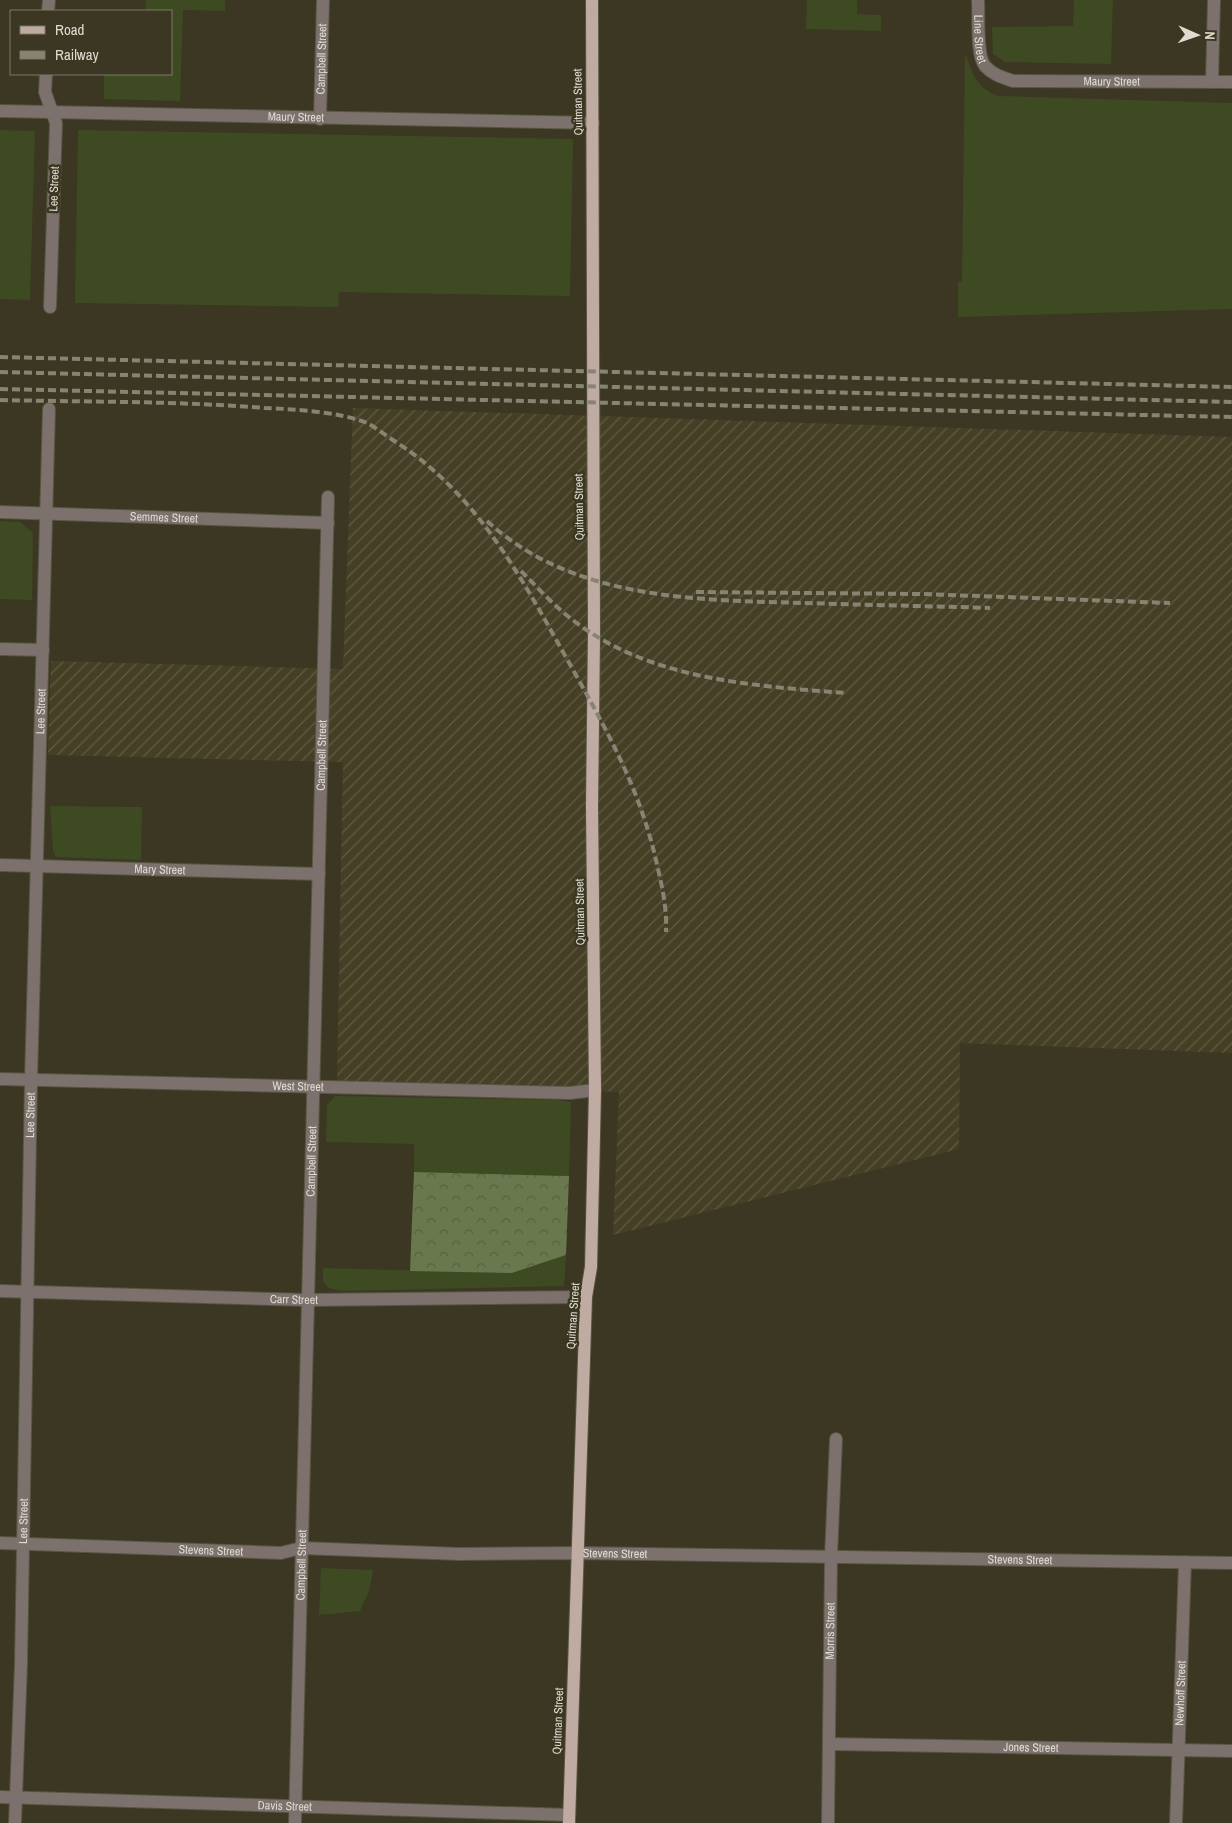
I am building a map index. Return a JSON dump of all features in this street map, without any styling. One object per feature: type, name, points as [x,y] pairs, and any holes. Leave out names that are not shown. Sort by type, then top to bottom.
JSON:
[{"type":"main road","name":"Quitman Street","points":[[569,1819],[586,1297],[591,1267],[595,1090],[592,806],[594,635],[592,0]]},
{"type":"street","name":"Campbell Street","points":[[320,119],[323,0]]},
{"type":"street","name":"Line Street","points":[[978,0],[980,48],[984,65],[993,73]]},
{"type":"street","points":[[1212,82],[1214,0]]},
{"type":"street","name":"Maury Street","points":[[993,73],[1013,81],[1232,82]]},
{"type":"street","name":"Lee Street","points":[[46,75],[46,92],[56,123],[50,307]]},
{"type":"street","name":"Maury Street","points":[[0,111],[320,119],[593,123]]},
{"type":"street","name":"Lee Street","points":[[15,1823],[21,1664],[31,1080],[49,409]]},
{"type":"street","name":"Campbell Street","points":[[295,1823],[328,497]]},
{"type":"street","name":"Semmes Street","points":[[0,512],[328,523]]},
{"type":"street","points":[[0,649],[43,650]]},
{"type":"street","name":"Mary Street","points":[[0,865],[319,874]]},
{"type":"street","name":"West Street","points":[[0,1079],[570,1093],[595,1090]]},
{"type":"street","name":"Carr Street","points":[[0,1291],[307,1300],[586,1297]]},
{"type":"street","name":"Morris Street","points":[[828,1823],[831,1557],[836,1439]]},
{"type":"street","name":"Stevens Street","points":[[0,1543],[281,1553],[301,1548],[460,1554],[578,1552],[1232,1564]]},
{"type":"street","name":"Newhoff Street","points":[[1176,1823],[1185,1562]]},
{"type":"street","name":"Jones Street","points":[[830,1744],[1232,1751]]},
{"type":"street","name":"Davis Street","points":[[0,1797],[295,1806],[569,1819]]},
{"type":"shaded area","points":[[353,408],[1232,437],[1232,1053],[960,1043],[959,1149],[613,1235],[619,1092],[337,1081],[343,762],[48,755],[51,661],[343,669]]},
{"type":"green space","points":[[146,0],[225,0],[225,11],[183,10],[180,101],[104,99],[104,75],[172,75],[172,10],[145,10]]},
{"type":"green space","points":[[807,0],[857,0],[857,14],[881,15],[881,31],[806,29]]},
{"type":"green space","points":[[1074,0],[1113,0],[1111,64],[1005,62],[993,54],[992,27],[1073,26]]},
{"type":"green space","points":[[965,53],[976,79],[985,89],[998,96],[1232,103],[1232,309],[958,317],[958,282],[962,281]]},
{"type":"green space","points":[[0,130],[35,131],[30,300],[0,299]]},
{"type":"green space","points":[[78,130],[573,139],[570,296],[339,292],[338,307],[75,303]]},
{"type":"green space","points":[[0,521],[20,522],[33,533],[32,600],[0,599]]},
{"type":"green space","points":[[50,806],[142,807],[141,860],[56,857],[53,850]]},
{"type":"green space","points":[[335,1096],[559,1100],[571,1102],[569,1176],[414,1172],[414,1144],[326,1142],[327,1105]]},
{"type":"green space","points":[[414,1172],[569,1176],[566,1255],[512,1273],[410,1271]]},
{"type":"green space","points":[[566,1255],[564,1286],[340,1291],[329,1288],[323,1281],[323,1268],[512,1273]]},
{"type":"green space","points":[[321,1568],[373,1570],[369,1591],[360,1611],[319,1615]]},
{"type":"railway","points":[[0,357],[1232,387]]},
{"type":"railway","points":[[0,372],[1232,402]]},
{"type":"railway","points":[[0,389],[1232,417]]},
{"type":"railway","points":[[0,400],[199,404],[289,409],[331,414],[367,423],[425,463],[474,512],[495,539],[532,598],[621,760],[651,840],[663,893],[666,932]]},
{"type":"railway","points":[[487,521],[521,547],[558,567],[596,581],[637,590],[679,597],[721,600],[990,608]]},
{"type":"railway","points":[[521,571],[567,616],[604,641],[636,656],[670,668],[740,683],[846,693]]},
{"type":"railway","points":[[696,592],[922,594],[1170,603]]}]
